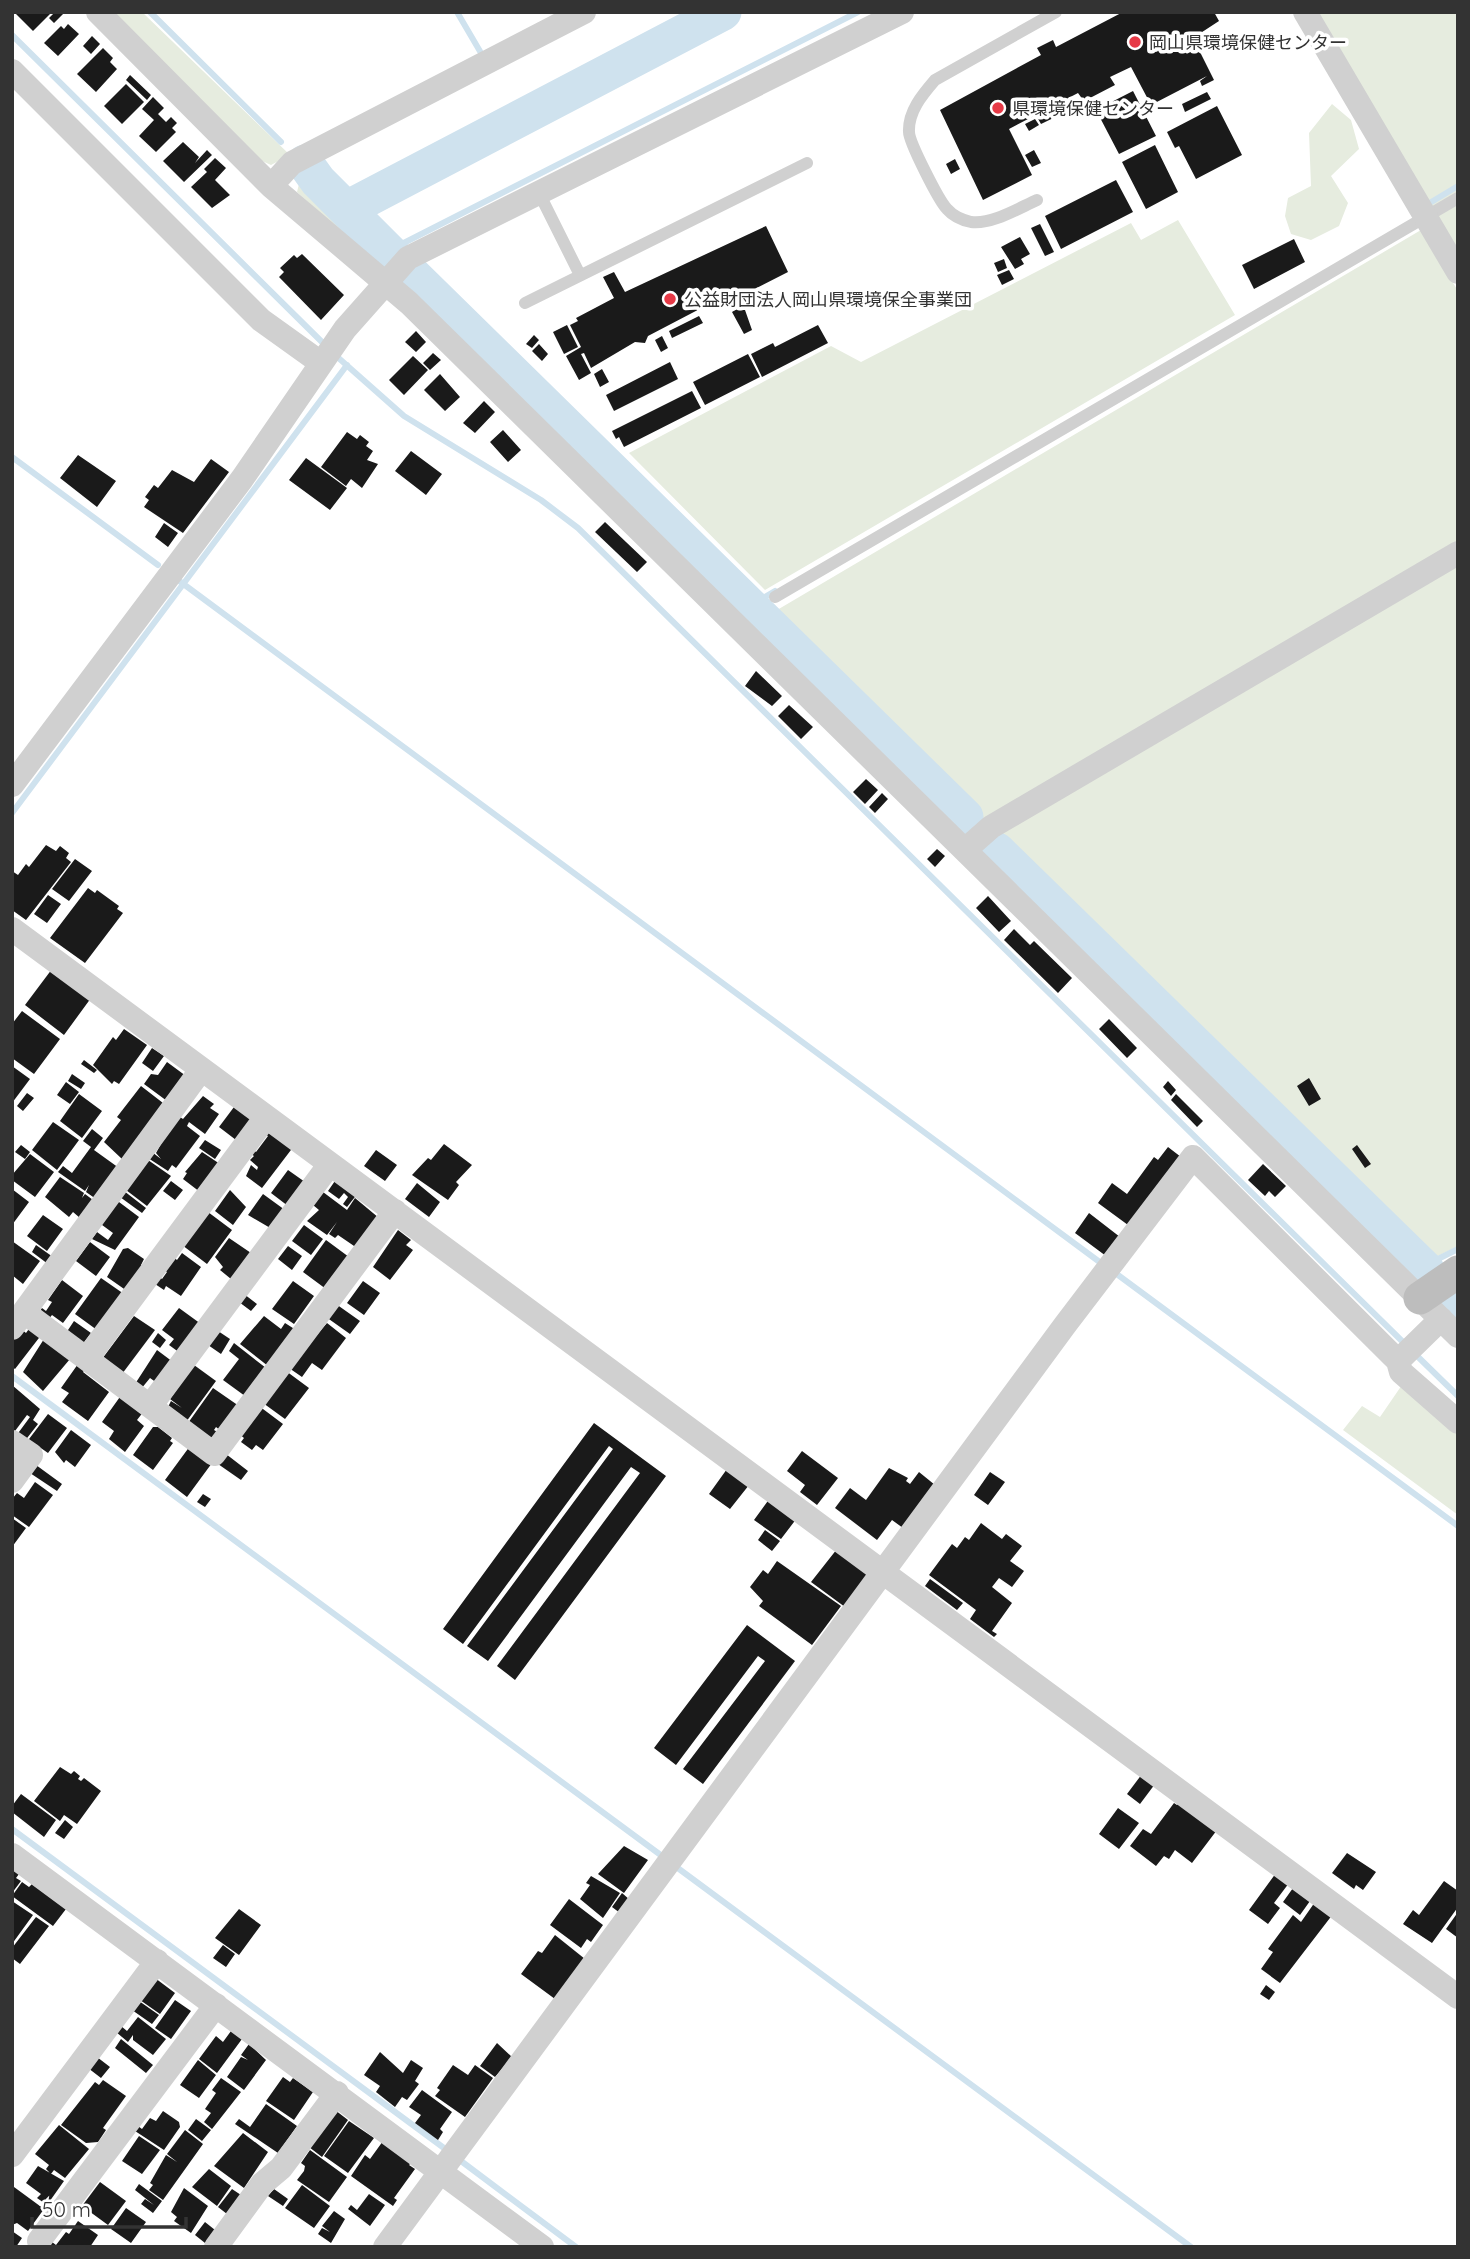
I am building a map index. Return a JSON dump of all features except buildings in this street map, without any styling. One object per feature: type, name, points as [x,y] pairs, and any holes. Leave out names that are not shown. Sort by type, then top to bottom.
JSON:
[{"type":"street","points":[[97,12],[271,186],[396,272],[419,313],[1439,1318]]},
{"type":"street","points":[[271,186],[292,163],[584,12]]},
{"type":"street","points":[[12,785],[242,479],[327,354],[396,272],[540,195],[902,12]]},
{"type":"street","points":[[1304,12],[1458,272]]},
{"type":"street","points":[[12,71],[261,320],[327,354]]},
{"type":"street","points":[[965,850],[991,827],[1458,553]]},
{"type":"street","points":[[12,929],[754,1474],[887,1566],[1458,1997]]},
{"type":"street","points":[[201,1070],[18,1320],[88,1357],[214,1454],[395,1211]]},
{"type":"street","points":[[88,1357],[266,1117]]},
{"type":"street","points":[[385,2247],[1192,1157],[1406,1353]]},
{"type":"street","points":[[151,1405],[330,1164]]},
{"type":"street","points":[[1458,1272],[1439,1318],[1406,1353],[1401,1372],[1458,1422]]},
{"type":"street","points":[[12,1442],[31,1455],[12,1481]]},
{"type":"street","points":[[12,1855],[337,2093],[449,2161],[542,2247]]},
{"type":"street","points":[[12,2155],[157,1961]]},
{"type":"street","points":[[39,2241],[216,2005]]},
{"type":"street","points":[[216,2247],[262,2184],[281,2168],[337,2093]]},
{"type":"lane","points":[[1037,200],[986,220],[973,222],[959,218],[946,208],[909,134],[911,116],[921,97],[935,80],[1056,12]]},
{"type":"lane","points":[[525,303],[807,163]]},
{"type":"lane","points":[[540,195],[580,275]]},
{"type":"lane","points":[[775,597],[1458,198]]},
{"type":"shaded area","points":[[111,12],[142,12],[290,155],[271,165],[260,160]]},
{"type":"shaded area","points":[[1313,12],[1458,12],[1458,260]]},
{"type":"shaded area","points":[[1332,104],[1351,120],[1359,149],[1331,176],[1348,203],[1339,226],[1311,240],[1291,234],[1285,216],[1288,198],[1311,186],[1309,133]]},
{"type":"shaded area","points":[[303,168],[307,185],[384,260],[379,266],[297,192]]},
{"type":"shaded area","points":[[1178,220],[1235,315],[765,590],[629,453],[831,346],[861,362],[1131,223],[1141,240]]},
{"type":"shaded area","points":[[1421,230],[1458,291],[1458,544],[981,821],[772,613]]},
{"type":"shaded area","points":[[1458,562],[1458,1246],[1428,1261],[996,833]]},
{"type":"shaded area","points":[[1404,1382],[1458,1430],[1458,1515],[1343,1430],[1362,1406],[1380,1417]]},
{"type":"waterway","points":[[150,12],[281,142]]},
{"type":"waterway","points":[[457,12],[481,53]]},
{"type":"waterway","points":[[347,209],[723,12]]},
{"type":"waterway","points":[[388,251],[858,12]]},
{"type":"waterway","points":[[12,35],[326,346]]},
{"type":"waterway","points":[[305,163],[318,181],[388,251],[965,817]]},
{"type":"waterway","points":[[1428,204],[1458,186]]},
{"type":"waterway","points":[[334,354],[404,416],[541,500],[578,528],[1405,1344]]},
{"type":"waterway","points":[[12,813],[347,365]]},
{"type":"waterway","points":[[12,457],[158,565]]},
{"type":"waterway","points":[[178,580],[1105,1266]]},
{"type":"waterway","points":[[750,606],[775,591]]},
{"type":"waterway","points":[[997,851],[1426,1270]]},
{"type":"waterway","points":[[1422,1267],[1458,1249]]},
{"type":"waterway","points":[[1114,1272],[1458,1526]]},
{"type":"waterway","points":[[1413,1352],[1458,1396]]},
{"type":"waterway","points":[[12,1376],[662,1856]]},
{"type":"waterway","points":[[12,1829],[448,2151]]},
{"type":"waterway","points":[[675,1866],[1191,2247]]},
{"type":"waterway","points":[[457,2158],[576,2247]]},
{"type":"place","name":"岡山県環境保健センター","points":[[1135,42]]},
{"type":"place","name":"県環境保健センター","points":[[998,108]]},
{"type":"place","name":"公益財団法人岡山県環境保全事業団","points":[[670,299]]}]
